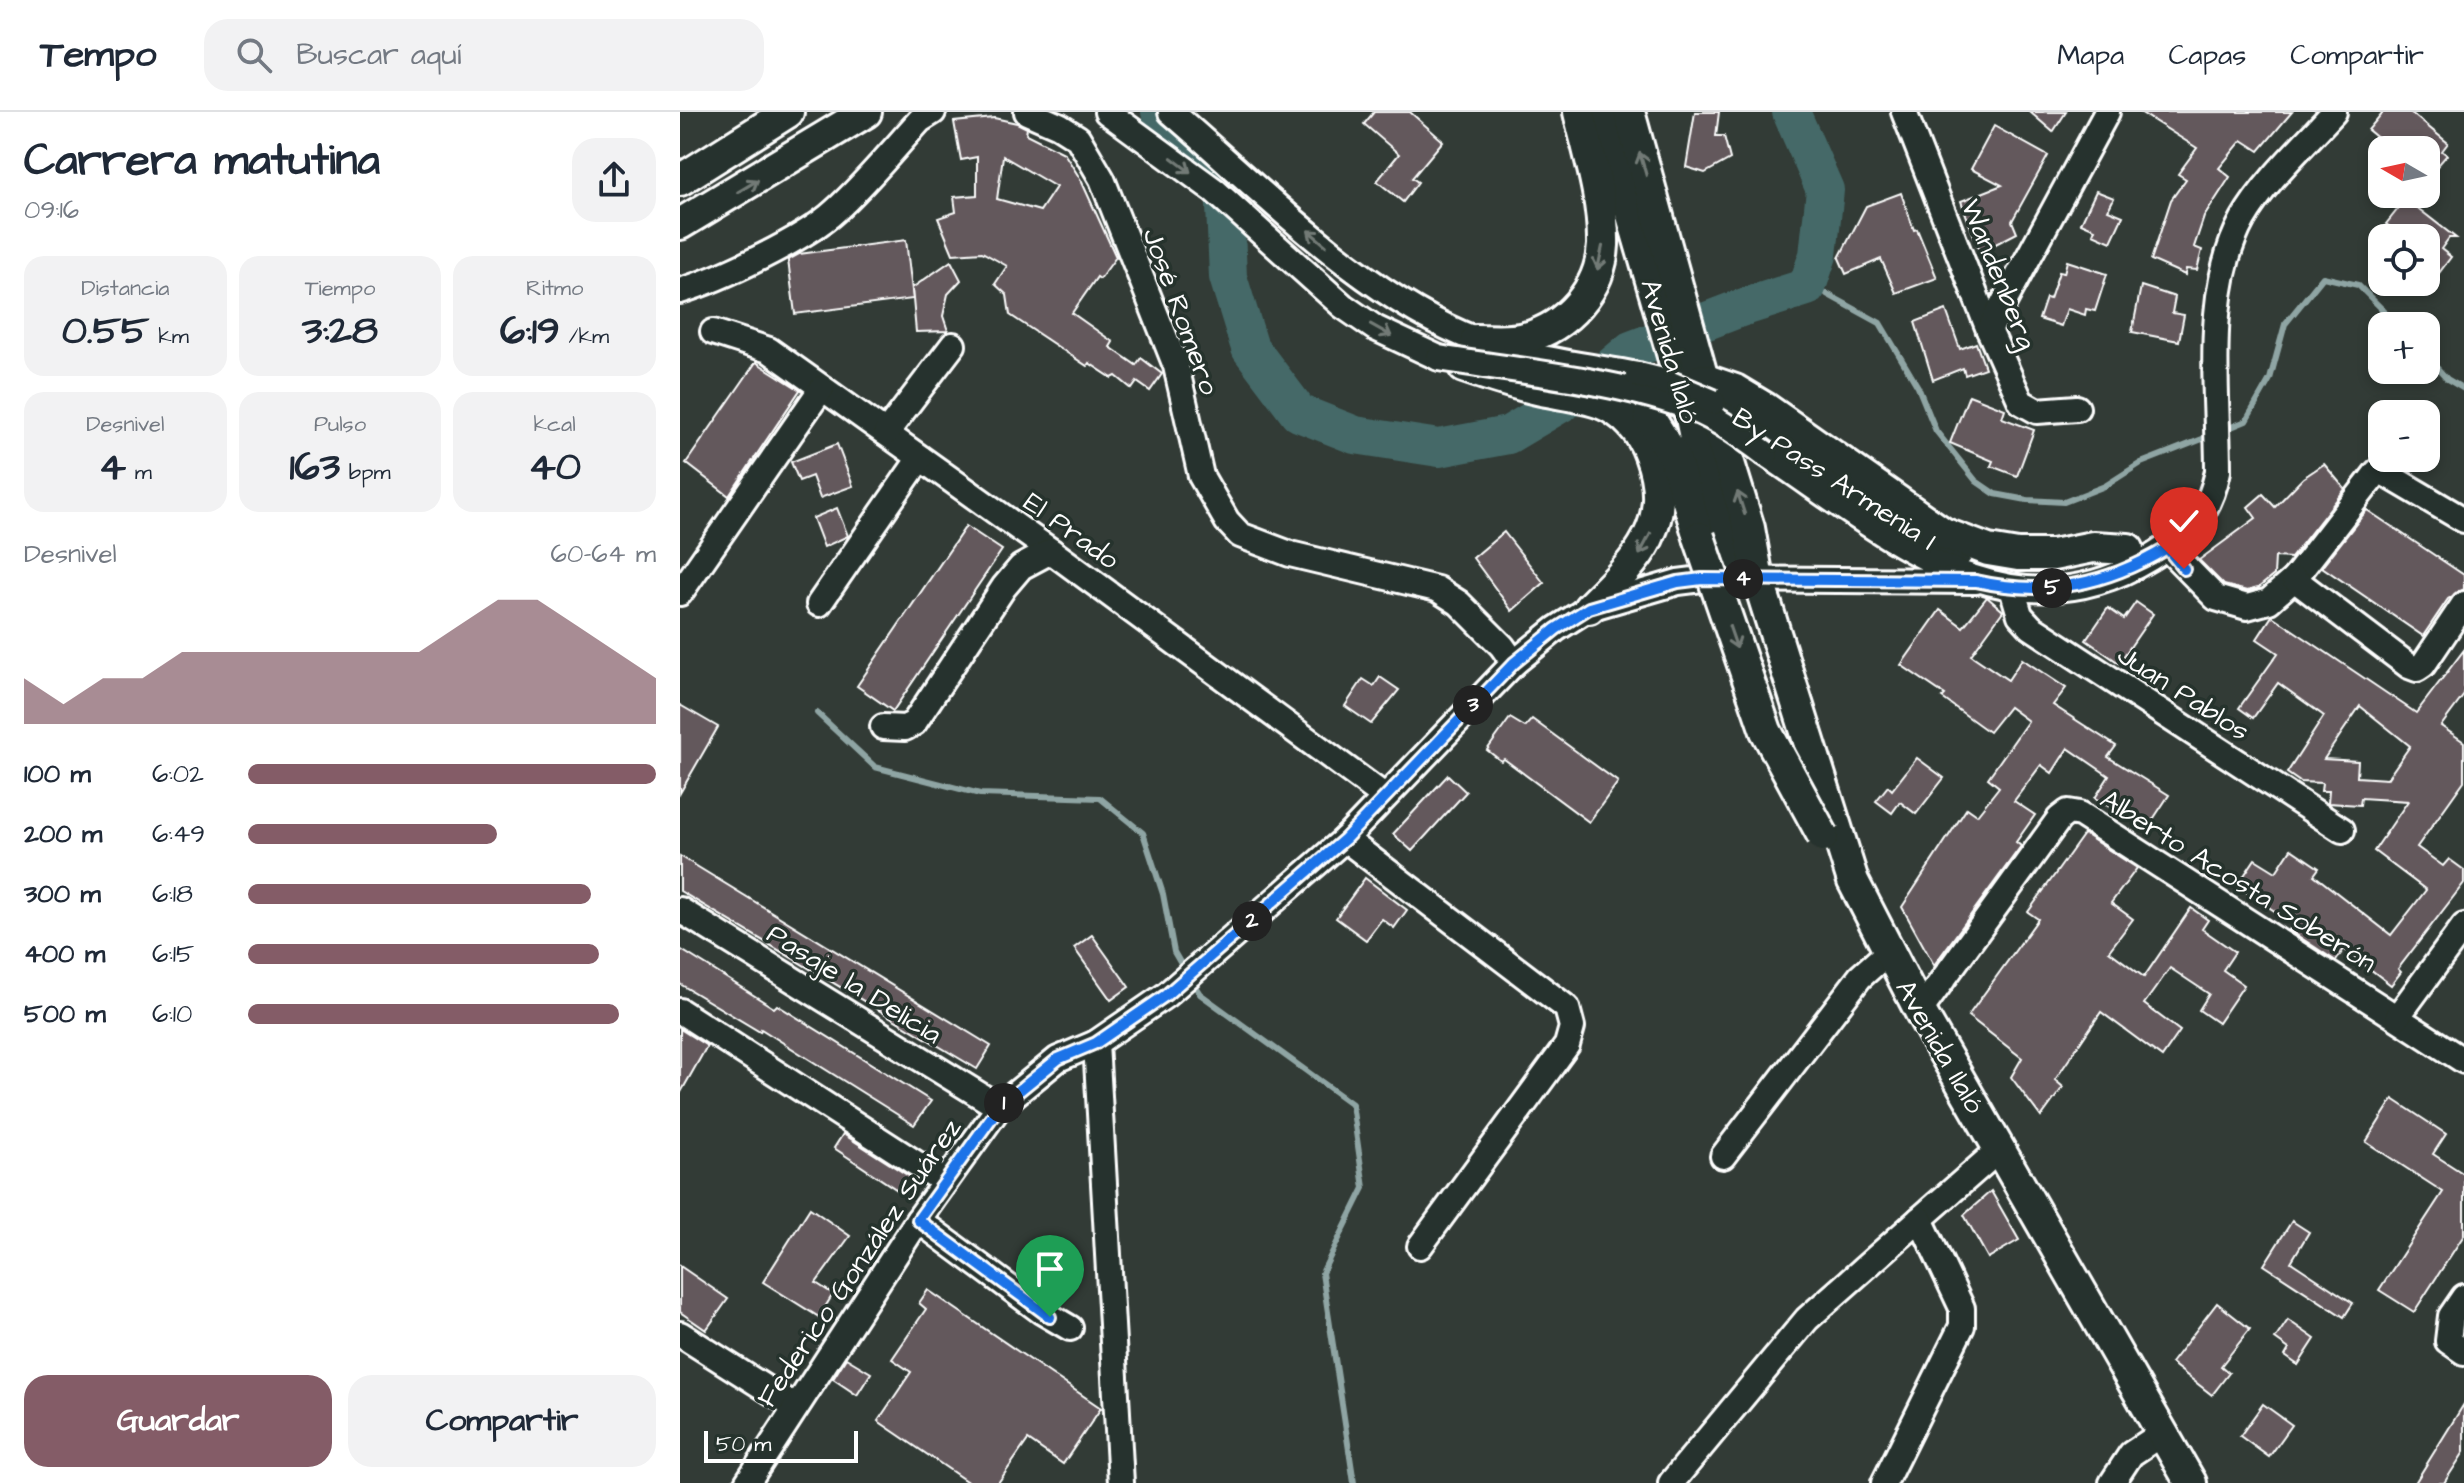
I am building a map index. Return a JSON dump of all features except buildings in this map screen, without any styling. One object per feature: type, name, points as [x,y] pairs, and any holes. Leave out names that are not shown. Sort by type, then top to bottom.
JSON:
[{"type":"main road","points":[[680,180],[788,112]]},
{"type":"main road","points":[[680,224],[866,112]]},
{"type":"main road","points":[[1476,340],[1523,339],[1541,333],[1561,322],[1579,304],[1593,281],[1601,255],[1601,222],[1579,112]]},
{"type":"main road","name":"Avenida Ilaló","points":[[1602,112],[1660,267],[1692,369],[1749,528],[1758,579],[1853,881],[1920,1011],[2191,1483]]},
{"type":"main road","name":"Avenida Ilaló","points":[[1629,112],[1660,267]]},
{"type":"main road","points":[[1439,358],[1512,383],[1600,403],[1620,414],[1646,443],[1658,476],[1659,501],[1655,525],[1642,552],[1589,608]]},
{"type":"main road","points":[[1692,369],[1765,408],[1943,533],[1962,542],[2018,555],[2053,555],[2093,547],[2128,549]]},
{"type":"main road","points":[[1609,387],[1647,415],[1674,456],[1766,731],[1823,836],[1853,881]]},
{"type":"street","points":[[680,291],[712,281],[832,214],[920,120],[933,112]]},
{"type":"street","name":"José Romero","points":[[1027,112],[1078,138],[1102,179],[1176,366],[1201,476],[1227,521],[1240,535],[1290,554],[1437,589],[1459,603],[1502,646],[1514,663]]},
{"type":"street","name":"By Pass Armenia I","points":[[1171,112],[1358,273],[1419,313],[1476,340],[1508,351],[1638,375],[1693,392],[1776,435],[1924,548],[1946,570],[1976,581],[2012,588],[2059,588],[2086,584],[2139,565],[2167,548],[2201,519],[2210,501]]},
{"type":"street","name":"Wandenberg","points":[[1904,112],[2015,390],[2027,408],[2037,411],[2077,408]]},
{"type":"street","points":[[1989,330],[2107,112]]},
{"type":"street","points":[[2210,501],[2218,471],[2217,321],[2224,265],[2244,216],[2334,112]]},
{"type":"street","name":"By Pass Armenia I","points":[[1113,115],[1215,191],[1343,306],[1375,328],[1439,358],[1609,387],[1693,409],[1722,423],[1924,548],[2027,565],[2078,562],[2128,549],[2166,533],[2210,501]]},
{"type":"street","name":"El Prado","points":[[713,332],[769,350],[1051,551],[1384,796]]},
{"type":"street","points":[[886,433],[953,345]]},
{"type":"street","points":[[680,593],[822,388]]},
{"type":"street","points":[[819,604],[920,458]]},
{"type":"street","points":[[2167,548],[2205,589],[2227,604],[2247,607],[2269,601],[2294,579],[2377,472],[2384,473],[2464,520]]},
{"type":"street","points":[[883,727],[905,728],[914,723],[1004,587],[1021,567],[1051,551]]},
{"type":"street","name":"Federico González Suárez","points":[[747,1483],[918,1220],[999,1107],[1058,1059],[1096,1043],[1166,995],[1209,959],[1345,839],[1514,663],[1556,629],[1589,608],[1678,582],[1702,579],[1976,581]]},
{"type":"street","points":[[2294,579],[2417,669],[2423,665],[2464,604]]},
{"type":"street","name":"Juan Pablos","points":[[2012,588],[2020,615],[2031,627],[2342,830]]},
{"type":"street","name":"Alberto Acosta Soberón","points":[[1920,1011],[2059,819],[2068,812],[2080,814],[2464,1061]]},
{"type":"street","points":[[1345,839],[1567,1008],[1572,1027],[1567,1045],[1420,1246]]},
{"type":"street","name":"Pasaje la Delicia","points":[[680,910],[999,1107]]},
{"type":"street","points":[[2398,1016],[2464,926]]},
{"type":"street","points":[[1723,1156],[1860,977],[1888,952]]},
{"type":"street","points":[[680,1011],[945,1182]]},
{"type":"street","points":[[1096,1043],[1121,1483]]},
{"type":"street","points":[[1671,1483],[1807,1319],[2001,1148]]},
{"type":"street","points":[[1884,1483],[1962,1326],[1962,1308],[1920,1219]]},
{"type":"street","points":[[918,1220],[1041,1311],[1070,1328]]},
{"type":"street","points":[[2464,1297],[2451,1316],[2448,1341],[2464,1352]]},
{"type":"street","points":[[680,1334],[795,1407]]},
{"type":"street","points":[[2112,1483],[2131,1454],[2161,1434]]},
{"type":"waterway","points":[[1160,112],[1224,182],[1228,277],[1250,348],[1299,413],[1355,435],[1439,448],[1508,435],[1582,391],[1631,350],[1738,309],[1807,287],[1818,255],[1825,190],[1791,112]]},
{"type":"waterway","points":[[2224,430],[2246,421],[2270,379],[2285,324],[2323,277],[2358,285],[2385,312]]},
{"type":"waterway","points":[[1827,294],[1880,323],[1918,387],[1936,431],[1976,481],[1995,494],[2064,502],[2105,486],[2141,463],[2210,436]]},
{"type":"waterway","points":[[2440,371],[2464,389]]},
{"type":"waterway","points":[[817,713],[875,767],[980,794],[1100,798],[1143,833],[1163,894],[1174,952],[1185,971]]},
{"type":"waterway","points":[[1191,980],[1200,994],[1352,1104],[1364,1188],[1322,1273],[1354,1483]]},
{"type":"route","points":[[1050,1317],[918,1220],[999,1107],[1058,1059],[1096,1043],[1166,995],[1345,839],[1514,663],[1556,629],[1589,608],[1678,582],[1702,579],[1976,581],[2012,588],[2059,588],[2114,576],[2167,548],[2184,569]]}]
